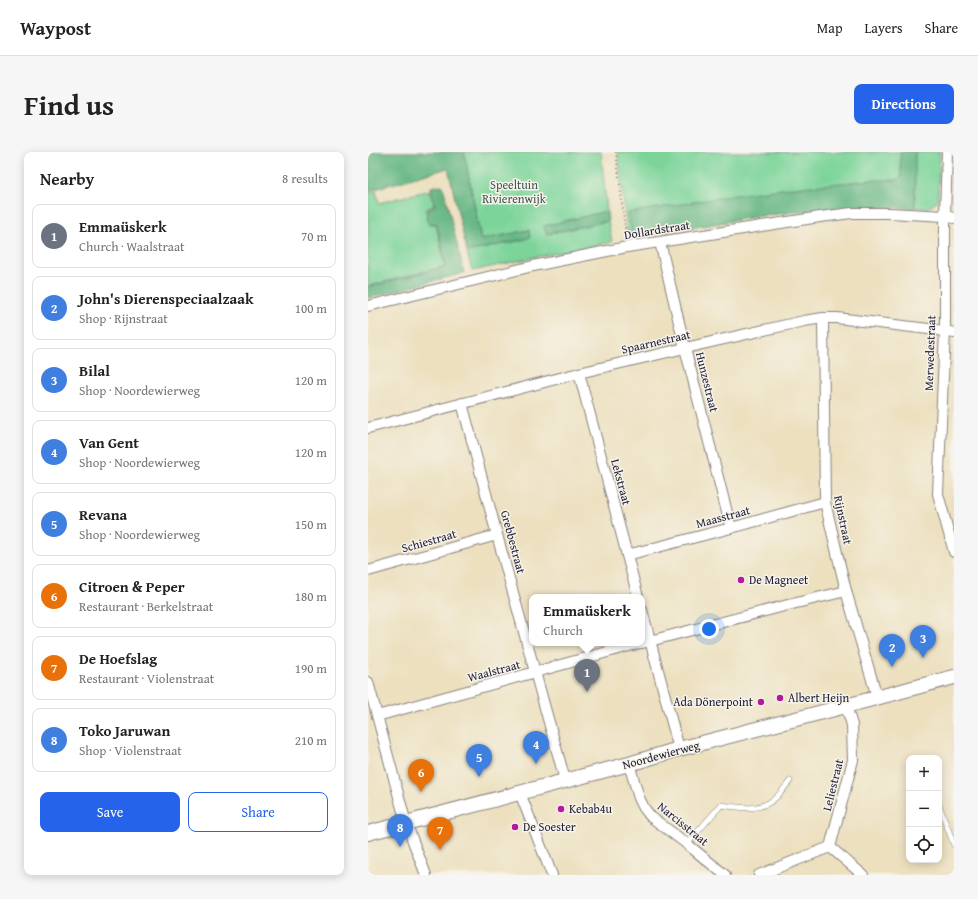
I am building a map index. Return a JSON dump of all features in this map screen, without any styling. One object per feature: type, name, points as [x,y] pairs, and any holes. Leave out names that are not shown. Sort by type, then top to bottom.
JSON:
[{"type":"street","name":"Merwedestraat","points":[[947,152],[950,172],[949,332],[938,494],[954,552]]},
{"type":"street","name":"Dollardstraat","points":[[368,306],[533,266],[627,247],[820,217],[852,213],[890,213],[950,217]]},
{"type":"street","name":"Hunzestraat","points":[[660,242],[685,348],[731,528]]},
{"type":"street","name":"Spaarnestraat","points":[[368,428],[579,373],[804,321],[823,318],[837,318],[949,332]]},
{"type":"street","name":"Rijnstraat","points":[[823,318],[824,502],[846,591],[877,697]]},
{"type":"street","name":"Lekstraat","points":[[579,373],[637,594]]},
{"type":"street","name":"Grebbestraat","points":[[462,403],[565,780]]},
{"type":"street","name":"Maasstraat","points":[[627,555],[824,502]]},
{"type":"street","name":"Schiestraat","points":[[368,571],[497,535]]},
{"type":"street","name":"Waalstraat","points":[[645,642],[846,591]]},
{"type":"street","points":[[645,645],[679,749]]},
{"type":"street","name":"Waalstraat","points":[[377,716],[630,646]]},
{"type":"street","name":"Noordewierweg","points":[[368,833],[954,677]]},
{"type":"street","points":[[368,682],[406,823],[426,875]]},
{"type":"street","name":"Leliestraat","points":[[830,847],[853,760],[852,725],[846,706]]},
{"type":"street","name":"Narcisstraat","points":[[629,764],[639,798],[651,817],[725,875]]},
{"type":"street","points":[[520,793],[552,875]]},
{"type":"street","points":[[759,875],[830,847],[863,875]]},
{"type":"lane","points":[[687,844],[721,804],[747,808],[761,806],[773,800],[790,781]]},
{"type":"lane","points":[[942,814],[954,845]]},
{"type":"path","points":[[616,152],[627,247]]},
{"type":"green space","points":[[368,152],[464,152],[481,240],[529,230],[530,237],[467,252],[448,168],[368,191]]},
{"type":"green space","name":"Speeltuin Rivierenwijk","points":[[464,152],[601,152],[607,211],[544,226],[547,234],[608,221],[612,242],[472,271],[467,252],[530,237],[529,230],[481,240]]},
{"type":"green space","points":[[618,152],[940,152],[938,198],[934,204],[926,208],[915,208],[914,197],[627,232]]},
{"type":"green space","points":[[900,152],[915,152],[915,208],[853,207],[766,215],[633,238],[628,213],[735,195],[781,189],[872,180],[897,180],[901,176]]},
{"type":"green space","points":[[443,186],[464,273],[368,298],[368,287],[446,267],[437,224],[428,223],[427,210],[435,206],[431,187]]},
{"type":"green space","points":[[430,190],[434,205],[426,209],[428,224],[436,224],[445,266],[368,286],[368,193],[376,191],[379,203]]},
{"type":"green space","points":[[607,211],[608,221],[546,234],[544,226]]},
{"type":"place","name":"De Magneet","points":[[741,580]]},
{"type":"place","name":"Bilal","points":[[923,658]]},
{"type":"place","name":"John's Dierenspeciaalzaak","points":[[892,667]]},
{"type":"place","name":"Emmaüskerk","points":[[587,692]]},
{"type":"place","name":"Albert Heijn","points":[[780,698]]},
{"type":"place","name":"Ada Dönerpoint","points":[[761,702]]},
{"type":"place","name":"Van Gent","points":[[536,764]]},
{"type":"place","name":"Revana","points":[[479,777]]},
{"type":"place","name":"Citroen & Peper","points":[[421,792]]},
{"type":"place","name":"Kebab4u","points":[[561,809]]},
{"type":"place","name":"De Soester","points":[[515,827]]},
{"type":"place","name":"Toko Jaruwan","points":[[400,847]]},
{"type":"place","name":"De Hoefslag","points":[[440,850]]}]
